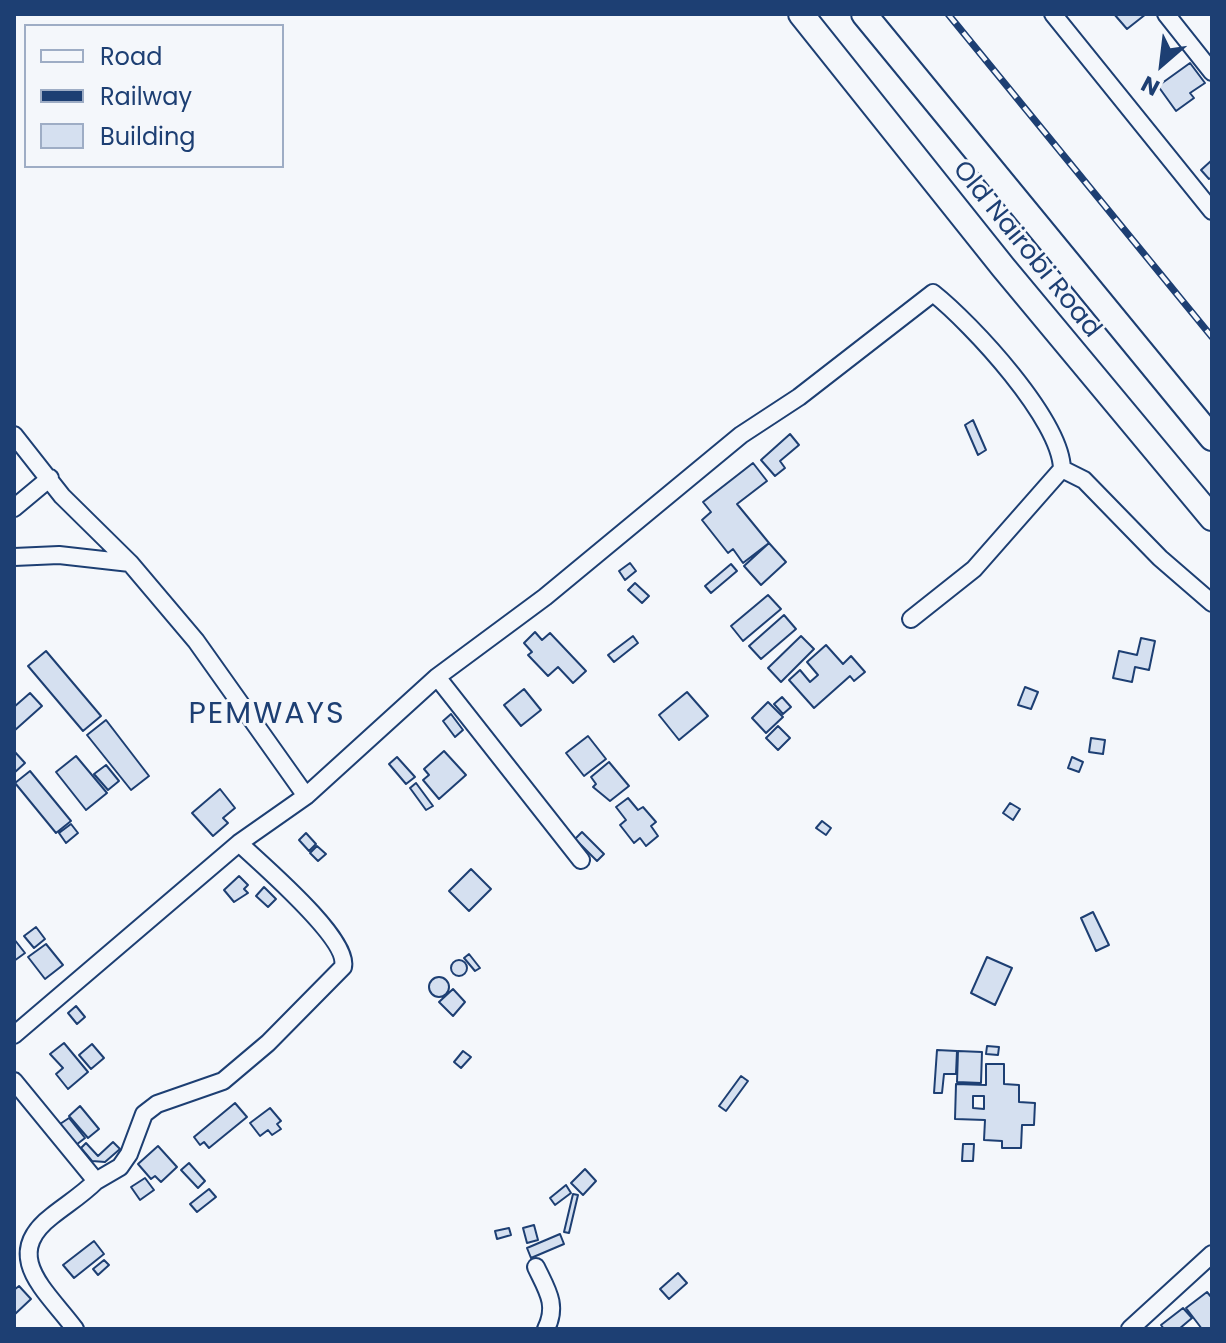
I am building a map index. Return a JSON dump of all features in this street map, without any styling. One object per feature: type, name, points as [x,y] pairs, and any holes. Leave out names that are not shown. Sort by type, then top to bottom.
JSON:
[{"type":"highway","name":"Old Nairobi Road","points":[[801,14],[1003,267],[1212,518]]},
{"type":"highway","name":"Old Nairobi Road","points":[[864,14],[1212,438]]},
{"type":"street","points":[[1053,14],[1212,211]]},
{"type":"street","points":[[1166,14],[1212,72]]},
{"type":"street","points":[[14,1035],[239,843],[306,796],[437,677],[545,597],[741,435],[799,397],[933,293],[962,316],[1021,387],[1062,452],[1062,469],[974,569],[911,619]]},
{"type":"street","points":[[14,435],[62,496],[130,563],[196,641],[306,796]]},
{"type":"street","points":[[1062,469],[1084,480],[1160,558],[1212,603]]},
{"type":"street","points":[[14,508],[50,478]]},
{"type":"street","points":[[14,557],[59,555],[130,563]]},
{"type":"street","points":[[437,677],[581,860]]},
{"type":"street","points":[[75,1329],[34,1273],[25,1256],[27,1245],[49,1218],[96,1181],[120,1167],[129,1154],[144,1114],[157,1104],[223,1081],[268,1043],[343,967],[343,951],[284,883],[239,843]]},
{"type":"street","points":[[14,1081],[96,1181]]},
{"type":"street","points":[[1130,1329],[1212,1254]]},
{"type":"street","points":[[536,1267],[552,1300],[553,1315],[546,1329]]},
{"type":"building","points":[[1114,14],[1146,14],[1127,29]]},
{"type":"building","points":[[1190,63],[1205,83],[1190,93],[1194,98],[1176,111],[1158,86]]},
{"type":"building","points":[[1212,160],[1212,177],[1209,179],[1201,170]]},
{"type":"building","points":[[973,420],[986,450],[978,455],[965,425]]},
{"type":"building","points":[[790,434],[799,445],[780,461],[785,468],[775,476],[761,460]]},
{"type":"building","points":[[753,463],[767,481],[737,504],[769,543],[743,563],[733,549],[728,553],[702,520],[711,512],[703,502]]},
{"type":"building","points":[[769,543],[786,562],[761,585],[744,566]]},
{"type":"building","points":[[630,563],[636,571],[625,580],[619,571]]},
{"type":"building","points":[[731,564],[737,571],[711,593],[705,586]]},
{"type":"building","points":[[635,583],[649,596],[642,603],[628,590]]},
{"type":"building","points":[[768,595],[781,609],[743,641],[731,626]]},
{"type":"building","points":[[784,615],[796,629],[761,659],[749,646]]},
{"type":"building","points":[[535,632],[542,640],[550,633],[586,671],[573,683],[558,667],[548,676],[528,655],[532,652],[524,643]]},
{"type":"building","points":[[633,636],[638,643],[614,662],[608,655]]},
{"type":"building","points":[[801,636],[814,649],[781,682],[768,668]]},
{"type":"building","points":[[1141,638],[1155,641],[1149,670],[1135,667],[1132,682],[1113,678],[1119,651],[1137,655]]},
{"type":"building","points":[[826,645],[843,664],[851,656],[865,672],[854,681],[850,676],[814,708],[789,680],[800,670],[810,682],[818,675],[807,662]]},
{"type":"building","points":[[46,651],[101,716],[83,731],[28,666]]},
{"type":"building","points":[[1025,687],[1038,692],[1031,709],[1018,705]]},
{"type":"building","points":[[524,689],[541,710],[521,726],[504,705]]},
{"type":"building","points":[[687,692],[708,716],[679,740],[659,715]]},
{"type":"building","points":[[30,693],[42,706],[14,731],[14,707]]},
{"type":"building","points":[[782,697],[791,707],[783,714],[774,704]]},
{"type":"building","points":[[768,702],[783,717],[766,733],[752,718]]},
{"type":"building","points":[[451,714],[463,730],[455,737],[443,721]]},
{"type":"building","points":[[106,720],[149,776],[131,790],[87,735]]},
{"type":"building","points":[[778,726],[790,738],[778,750],[766,738]]},
{"type":"building","points":[[588,736],[606,759],[584,776],[566,753]]},
{"type":"building","points":[[1091,738],[1105,740],[1103,754],[1089,752]]},
{"type":"building","points":[[14,751],[25,763],[14,773]]},
{"type":"building","points":[[444,751],[466,775],[439,799],[423,780],[429,775],[424,769]]},
{"type":"building","points":[[76,756],[107,793],[86,810],[56,772]]},
{"type":"building","points":[[397,757],[415,777],[406,784],[389,764]]},
{"type":"building","points":[[1072,757],[1083,762],[1079,772],[1068,768]]},
{"type":"building","points":[[609,762],[629,786],[610,801],[593,787],[596,784],[591,777]]},
{"type":"building","points":[[106,765],[119,781],[108,790],[94,774]]},
{"type":"building","points":[[30,771],[71,821],[56,833],[15,783]]},
{"type":"building","points":[[416,783],[433,806],[426,810],[410,788]]},
{"type":"building","points":[[220,789],[235,808],[223,818],[228,823],[213,836],[192,813]]},
{"type":"building","points":[[628,798],[638,810],[643,807],[656,822],[651,826],[658,836],[646,846],[640,838],[634,843],[620,825],[626,820],[616,807]]},
{"type":"building","points":[[1010,803],[1020,809],[1013,820],[1003,813]]},
{"type":"building","points":[[822,821],[831,828],[826,835],[816,828]]},
{"type":"building","points":[[71,824],[78,833],[66,843],[59,833]]},
{"type":"building","points":[[582,832],[604,854],[597,861],[575,839]]},
{"type":"building","points":[[306,833],[316,844],[309,851],[299,840]]},
{"type":"building","points":[[317,846],[326,854],[318,861],[310,853]]},
{"type":"building","points":[[471,869],[491,889],[469,911],[449,891]]},
{"type":"building","points":[[239,876],[248,885],[244,889],[248,893],[234,902],[224,890]]},
{"type":"building","points":[[264,887],[276,899],[268,907],[256,896]]},
{"type":"building","points":[[1093,912],[1109,945],[1096,951],[1081,918]]},
{"type":"building","points":[[36,927],[45,939],[34,948],[24,936]]},
{"type":"building","points":[[14,939],[25,953],[14,961]]},
{"type":"building","points":[[46,944],[63,965],[45,979],[28,957]]},
{"type":"building","points":[[469,954],[480,968],[475,971],[464,958]]},
{"type":"building","points":[[987,957],[1012,968],[995,1005],[971,993]]},
{"type":"building","points":[[459,960],[467,968],[459,976],[451,968]]},
{"type":"building","points":[[439,977],[446,980],[449,987],[446,994],[439,997],[432,994],[429,987],[432,980]]},
{"type":"building","points":[[453,989],[465,1002],[453,1016],[439,1002]]},
{"type":"building","points":[[76,1006],[85,1017],[77,1024],[68,1013]]},
{"type":"building","points":[[64,1043],[88,1072],[68,1089],[56,1074],[63,1068],[50,1054]]},
{"type":"building","points":[[92,1044],[104,1058],[91,1069],[79,1055]]},
{"type":"building","points":[[987,1046],[999,1047],[998,1055],[986,1054]]},
{"type":"building","points":[[937,1050],[957,1051],[956,1074],[944,1074],[942,1093],[934,1093]]},
{"type":"building","points":[[463,1051],[471,1057],[461,1068],[454,1062]]},
{"type":"building","points":[[958,1051],[982,1052],[981,1083],[957,1082]]},
{"type":"building","points":[[986,1064],[1004,1064],[1004,1084],[1019,1085],[1019,1102],[1035,1103],[1034,1125],[1022,1125],[1021,1148],[1002,1148],[1002,1141],[984,1140],[985,1120],[955,1119],[956,1084],[986,1085]],"holes":[[[973,1096],[984,1096],[984,1109],[973,1108]]]},
{"type":"building","points":[[741,1076],[748,1081],[726,1111],[719,1106]]},
{"type":"building","points":[[235,1103],[247,1117],[209,1148],[204,1142],[200,1145],[194,1137]]},
{"type":"building","points":[[80,1106],[99,1129],[88,1138],[69,1116]]},
{"type":"building","points":[[270,1108],[281,1121],[277,1124],[281,1129],[272,1135],[268,1130],[260,1136],[250,1123]]},
{"type":"building","points":[[69,1118],[85,1138],[76,1145],[60,1124]]},
{"type":"building","points":[[113,1142],[120,1149],[105,1162],[92,1161],[81,1148],[86,1143],[98,1156]]},
{"type":"building","points":[[963,1144],[974,1144],[973,1161],[962,1161]]},
{"type":"building","points":[[158,1146],[177,1167],[161,1182],[155,1176],[151,1179],[138,1164]]},
{"type":"building","points":[[189,1163],[205,1181],[198,1188],[181,1170]]},
{"type":"building","points":[[585,1169],[596,1181],[583,1195],[571,1183]]},
{"type":"building","points":[[145,1178],[154,1190],[140,1200],[131,1187]]},
{"type":"building","points":[[566,1185],[571,1193],[555,1205],[550,1198]]},
{"type":"building","points":[[209,1189],[216,1197],[197,1212],[190,1204]]},
{"type":"building","points":[[573,1194],[578,1195],[569,1233],[564,1232]]},
{"type":"building","points":[[534,1225],[538,1240],[527,1243],[523,1228]]},
{"type":"building","points":[[509,1228],[511,1235],[497,1239],[495,1231]]},
{"type":"building","points":[[560,1234],[564,1244],[531,1258],[527,1248]]},
{"type":"building","points":[[94,1241],[104,1254],[74,1278],[63,1265]]},
{"type":"building","points":[[104,1260],[109,1265],[98,1275],[93,1269]]},
{"type":"building","points":[[678,1273],[687,1283],[669,1299],[660,1289]]},
{"type":"building","points":[[19,1286],[31,1299],[14,1315],[14,1290]]},
{"type":"building","points":[[1207,1292],[1212,1298],[1212,1329],[1202,1329],[1186,1308]]},
{"type":"building","points":[[1183,1308],[1192,1318],[1179,1329],[1164,1329],[1161,1325]]},
{"type":"railway","points":[[948,14],[1212,337]]},
{"type":"district","name":"PEMWAYS","points":[[267,715]]}]
